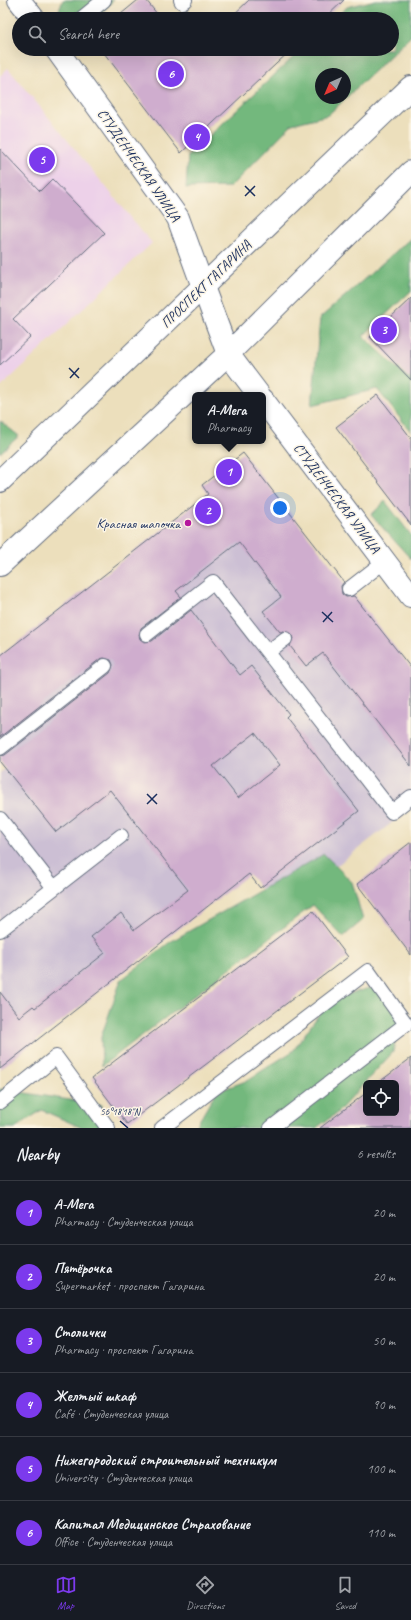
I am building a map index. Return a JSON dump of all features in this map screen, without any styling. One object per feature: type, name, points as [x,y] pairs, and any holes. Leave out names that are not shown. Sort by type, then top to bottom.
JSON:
[{"type":"main road","points":[[19,0],[28,12]]},
{"type":"main road","name":"СТУДЕНЧЕСКАЯ УЛИЦА","points":[[61,56],[178,218],[228,354],[257,392]]},
{"type":"main road","name":"ПРОСПЕКТ ГАГАРИНА","points":[[0,481],[411,87]]},
{"type":"main road","points":[[0,565],[228,354],[411,172]]},
{"type":"main road","name":"СТУДЕНЧЕСКАЯ УЛИЦА","points":[[266,404],[411,596]]},
{"type":"lane","points":[[89,12],[104,0]]},
{"type":"lane","points":[[181,0],[182,2],[185,0]]},
{"type":"lane","points":[[349,588],[384,561]]},
{"type":"lane","points":[[147,634],[214,582],[392,812],[411,797]]},
{"type":"lane","points":[[268,652],[285,639]]},
{"type":"lane","points":[[0,748],[105,666]]},
{"type":"lane","points":[[0,819],[54,888]]},
{"type":"lane","points":[[0,930],[121,836]]},
{"type":"lane","points":[[162,1128],[368,971],[406,1024],[271,1128]]},
{"type":"lane","points":[[0,1102],[56,1058],[108,1128]]},
{"type":"shaded area","points":[[8,68],[152,243],[0,388],[0,76]]},
{"type":"shaded area","points":[[243,453],[411,668],[411,808],[278,911],[249,874],[0,1069],[0,773],[5,769],[0,761],[0,656],[208,494],[202,485]]},
{"type":"green space","points":[[63,0],[114,0],[102,12],[59,12]]},
{"type":"green space","points":[[376,0],[411,0],[411,36],[399,47],[399,12],[342,12],[347,7]]},
{"type":"green space","points":[[295,56],[390,56],[351,93],[351,68],[315,68],[315,104],[340,104],[328,115],[292,124],[230,187],[186,188],[188,156]]},
{"type":"green space","points":[[411,238],[411,291],[363,336],[408,378],[411,376],[411,432],[377,389],[312,405],[320,318]]},
{"type":"green space","points":[[0,421],[19,436],[0,453]]},
{"type":"green space","points":[[385,501],[411,535],[411,559],[371,515]]},
{"type":"green space","points":[[324,854],[352,882],[363,920],[343,937],[313,905],[102,1066],[101,1037],[121,980],[170,942]]},
{"type":"green space","points":[[373,987],[401,1009],[393,1052],[367,1080],[363,1080],[363,1085],[337,1113],[316,1128],[195,1128],[216,1092],[246,1081],[293,1051],[329,1000]]},
{"type":"green space","points":[[0,1089],[102,1105],[99,1128],[82,1128],[42,1110],[15,1128],[0,1128]]},
{"type":"building","points":[[138,0],[146,0],[155,12],[123,12]]},
{"type":"building","points":[[249,0],[344,0],[331,12],[236,12]]},
{"type":"building","points":[[106,56],[285,56],[181,153]]},
{"type":"building","points":[[0,149],[40,191],[52,179],[104,233],[13,319],[30,337],[0,365]]},
{"type":"building","points":[[411,298],[411,380],[370,337]]},
{"type":"building","points":[[378,395],[411,438],[411,525],[336,427]]},
{"type":"building","points":[[243,453],[344,582],[341,586],[342,594],[346,597],[354,596],[411,668],[411,766],[323,653],[306,666],[290,646],[293,638],[291,634],[284,631],[280,632],[263,611],[281,597],[239,542],[176,591],[181,597],[141,628],[139,635],[140,639],[144,642],[152,641],[191,610],[240,675],[251,666],[289,714],[286,717],[359,811],[260,888],[249,874],[0,1069],[0,992],[19,1017],[33,1006],[35,1008],[105,953],[91,937],[121,913],[134,930],[188,890],[110,790],[56,832],[0,762],[0,756],[5,755],[110,673],[113,665],[111,660],[104,658],[100,659],[0,737],[0,656],[208,494],[202,485]],"holes":[[[255,733],[280,765],[238,798],[213,766]]]},
{"type":"building","points":[[411,842],[411,955],[357,884]]},
{"type":"building","points":[[313,911],[348,957],[127,1124],[92,1078]]},
{"type":"building","points":[[411,1058],[411,1128],[320,1128],[363,1095],[363,1116],[399,1116],[399,1080],[382,1080]]},
{"type":"place","name":"Капитал Медицинское Страхование","points":[[171,74]]},
{"type":"place","name":"Желтый шкаф","points":[[197,137]]},
{"type":"place","name":"Нижегородский строительный техникум","points":[[42,160]]},
{"type":"place","name":"Столички","points":[[384,330]]},
{"type":"place","name":"А-Мега","points":[[229,472]]},
{"type":"place","name":"Пятёрочка","points":[[208,511]]},
{"type":"place","name":"Красная шапочка","points":[[188,523]]}]
